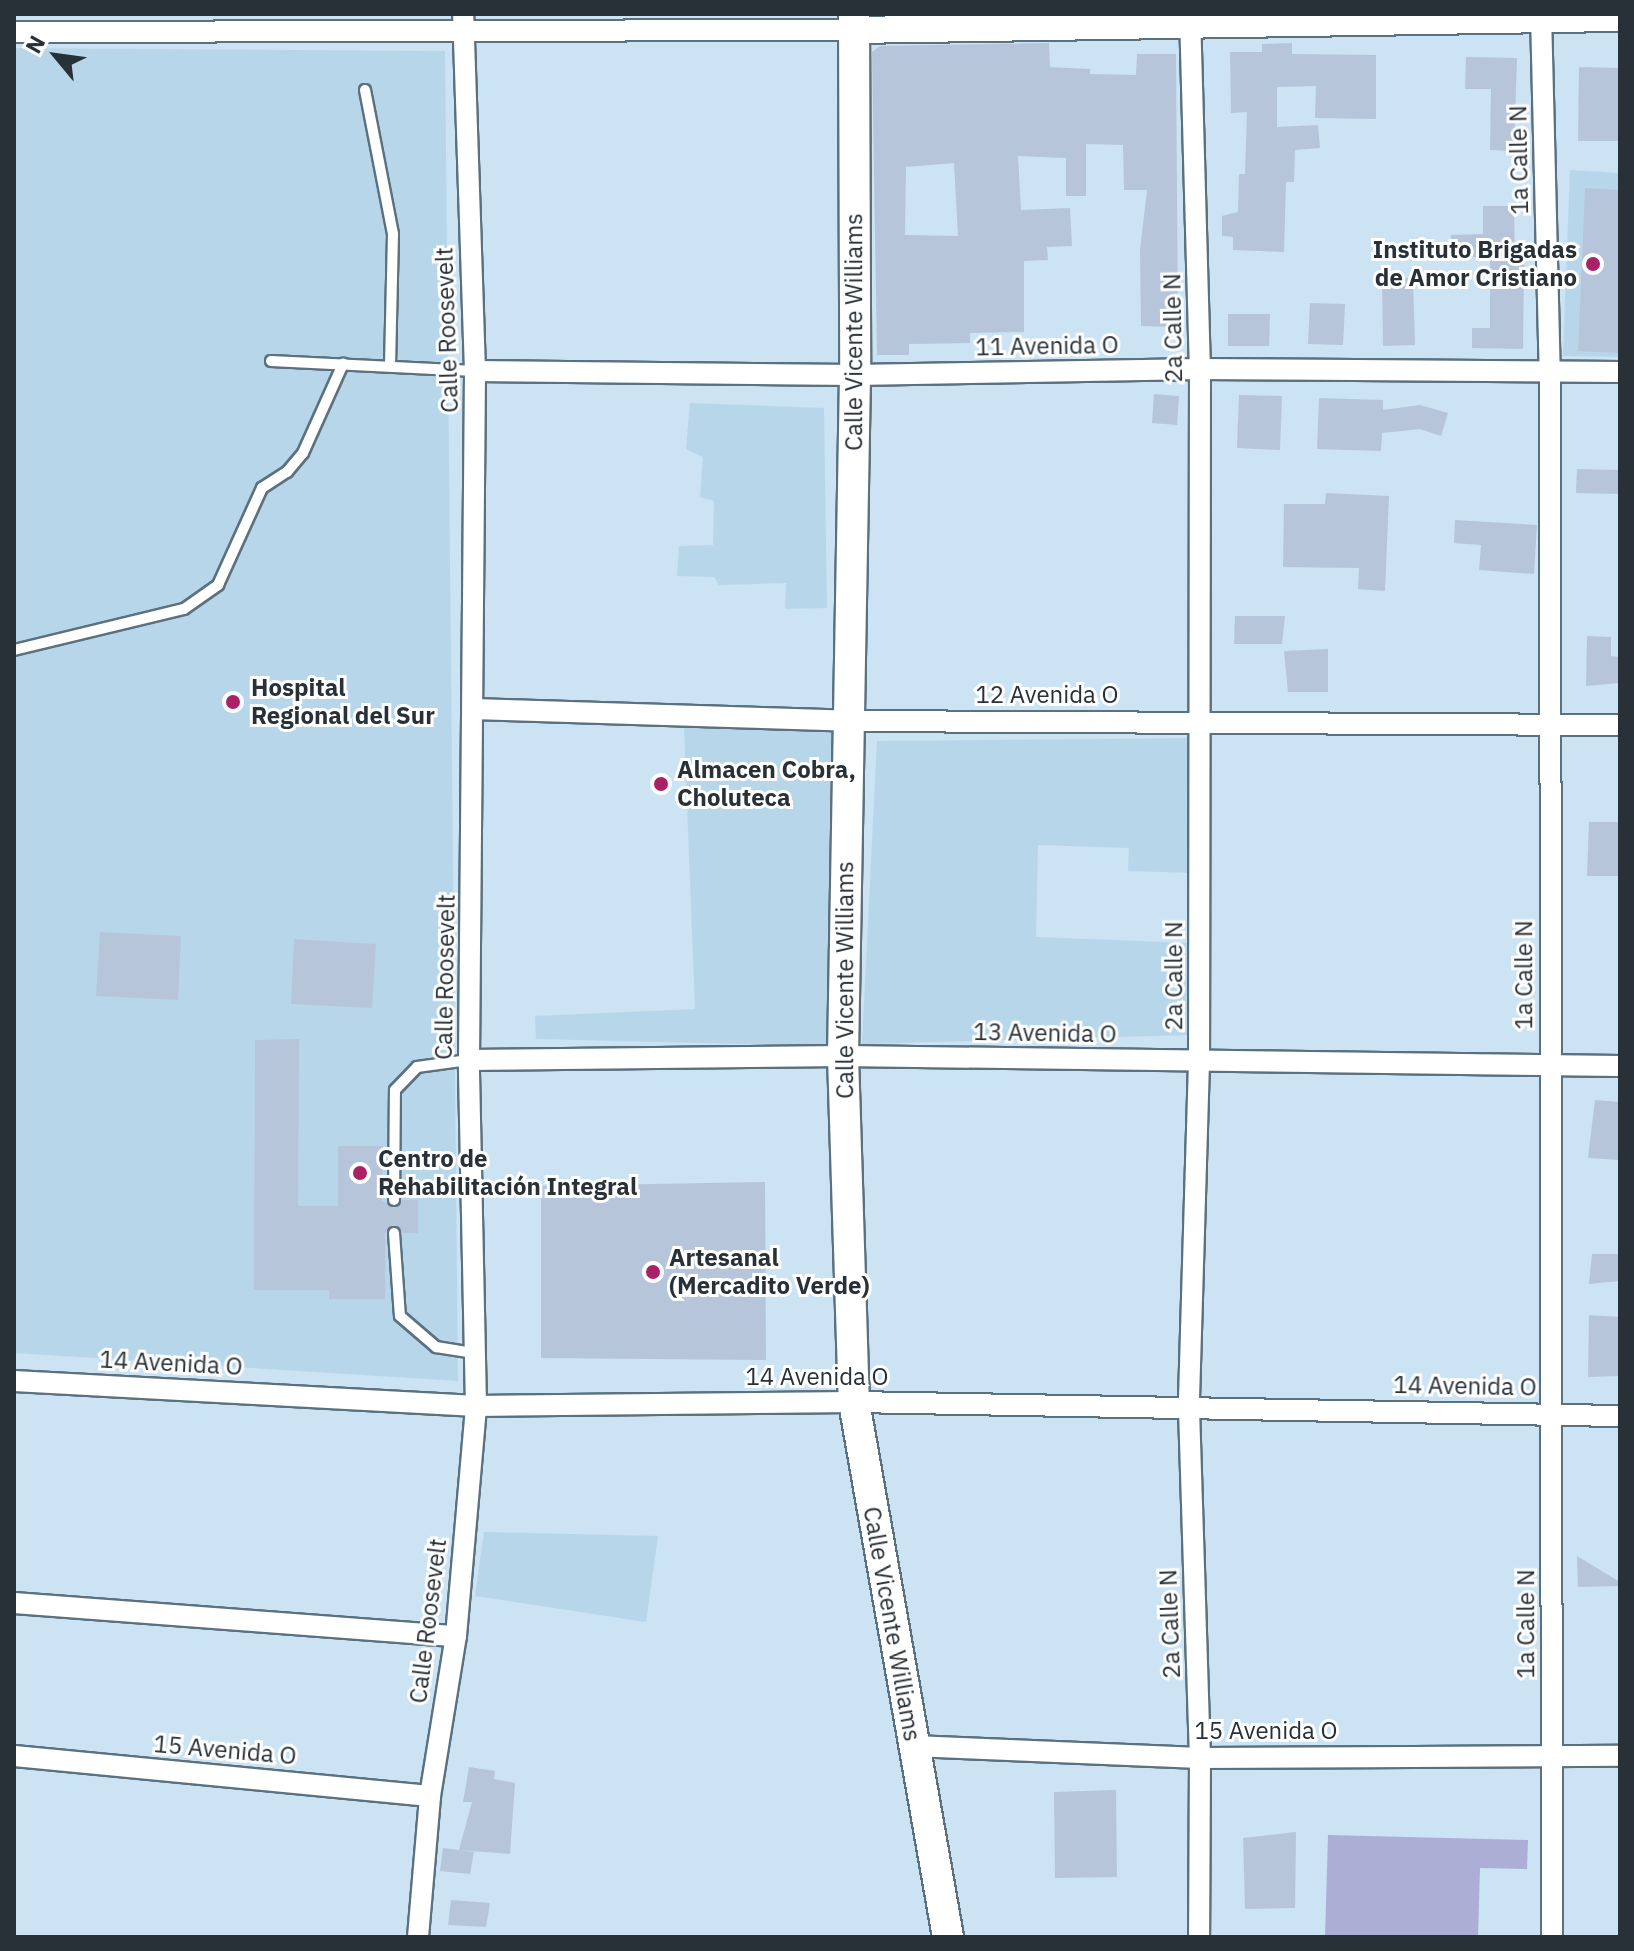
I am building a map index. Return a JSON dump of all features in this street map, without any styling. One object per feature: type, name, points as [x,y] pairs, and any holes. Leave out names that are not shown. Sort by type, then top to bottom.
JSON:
[{"type":"main road","name":"Calle Vicente Williams","points":[[854,22],[855,375],[843,1056],[854,1402],[948,1937]]},
{"type":"street","name":"1a Calle N","points":[[1552,16],[1552,1937]]},
{"type":"street","name":"2a Calle N","points":[[1199,1937],[1200,1758],[1189,1409],[1199,1062],[1204,18]]},
{"type":"street","points":[[14,32],[462,23],[1620,18]]},
{"type":"street","name":"Calle Roosevelt","points":[[418,1937],[430,1796],[456,1636],[476,1406],[469,1060],[475,709],[475,371],[462,23]]},
{"type":"street","name":"11 Avenida O","points":[[475,371],[855,375],[1200,369],[1620,372]]},
{"type":"street","name":"12 Avenida O","points":[[475,709],[848,721],[1200,720],[1620,725]]},
{"type":"street","name":"13 Avenida O","points":[[469,1060],[843,1056],[1620,1066]]},
{"type":"street","name":"14 Avenida O","points":[[14,1381],[476,1406],[854,1402],[1620,1416]]},
{"type":"street","points":[[14,1603],[456,1636]]},
{"type":"street","name":"15 Avenida O","points":[[913,1746],[1200,1758],[1553,1753],[1620,1756]]},
{"type":"street","name":"15 Avenida O","points":[[14,1756],[430,1796]]},
{"type":"lane","points":[[365,90],[393,234],[390,365]]},
{"type":"lane","points":[[271,361],[475,371]]},
{"type":"lane","points":[[14,650],[184,609],[218,585],[262,488],[287,472],[303,453],[343,364]]},
{"type":"lane","points":[[394,1200],[395,1090],[417,1067],[469,1060]]},
{"type":"lane","points":[[394,1233],[400,1316],[436,1347],[475,1353]]},
{"type":"shaded area","name":"Hospital Regional del Sur","points":[[14,48],[445,51],[458,1381],[14,1353]]},
{"type":"shaded area","name":"Instituto Brigadas de Amor Cristiano","points":[[1570,170],[1620,173],[1620,357],[1563,356]]},
{"type":"shaded area","points":[[690,403],[824,408],[827,608],[785,609],[786,583],[719,585],[714,577],[677,576],[679,546],[713,545],[714,501],[700,497],[703,457],[686,449]]},
{"type":"shaded area","points":[[684,727],[835,732],[830,1046],[536,1039],[535,1016],[695,1009]]},
{"type":"shaded area","points":[[1193,738],[1194,873],[1128,871],[1129,848],[1038,845],[1036,937],[1192,943],[1192,1035],[862,1044],[877,741]]},
{"type":"shaded area","points":[[484,1532],[658,1536],[646,1622],[475,1596]]},
{"type":"shaded area","points":[[1328,1835],[1528,1840],[1527,1869],[1480,1868],[1478,1937],[1325,1937]]},
{"type":"building","points":[[1049,43],[1050,67],[1090,69],[1090,74],[1136,75],[1137,54],[1176,54],[1178,327],[1141,326],[1140,250],[1147,190],[1124,190],[1123,145],[1086,144],[1086,196],[1066,196],[1066,158],[1018,156],[1021,210],[1070,208],[1072,246],[1047,247],[1048,260],[1024,261],[1024,332],[970,333],[970,343],[909,344],[909,355],[877,355],[872,52],[880,46]],"holes":[[[954,163],[958,236],[905,235],[906,167]]]},
{"type":"building","points":[[1292,43],[1292,54],[1376,55],[1376,119],[1315,118],[1316,86],[1277,87],[1277,127],[1318,125],[1320,148],[1295,150],[1294,182],[1286,182],[1284,252],[1233,250],[1233,237],[1222,236],[1222,216],[1238,212],[1239,174],[1245,174],[1247,112],[1231,113],[1230,52],[1262,52],[1262,44]]},
{"type":"building","points":[[1466,57],[1517,58],[1514,151],[1490,150],[1491,89],[1465,89]]},
{"type":"building","points":[[1579,67],[1620,68],[1620,141],[1578,141]]},
{"type":"building","name":"Instituto Brigadas de Amor Cristiano","points":[[1585,188],[1620,190],[1620,353],[1578,351]]},
{"type":"building","points":[[1483,206],[1514,206],[1515,262],[1524,263],[1523,349],[1472,348],[1472,328],[1490,328],[1490,257],[1450,257],[1451,235],[1483,234]]},
{"type":"building","points":[[1413,278],[1415,345],[1383,346],[1382,279]]},
{"type":"building","points":[[1310,303],[1345,304],[1343,345],[1308,344]]},
{"type":"building","points":[[1228,314],[1270,314],[1269,346],[1228,346]]},
{"type":"building","points":[[1154,394],[1179,396],[1177,425],[1152,423]]},
{"type":"building","points":[[1239,395],[1282,396],[1280,450],[1237,448]]},
{"type":"building","points":[[1319,398],[1383,400],[1383,410],[1420,405],[1448,413],[1441,436],[1420,429],[1382,433],[1381,451],[1317,449]]},
{"type":"building","points":[[1577,469],[1620,470],[1620,494],[1576,493]]},
{"type":"building","points":[[1326,493],[1389,496],[1385,591],[1358,589],[1359,568],[1283,567],[1284,504],[1325,504]]},
{"type":"building","points":[[1455,520],[1537,525],[1534,574],[1479,570],[1481,545],[1454,543]]},
{"type":"building","points":[[1235,616],[1285,616],[1282,644],[1234,644]]},
{"type":"building","points":[[1587,636],[1611,637],[1611,656],[1620,657],[1620,683],[1586,686]]},
{"type":"building","points":[[1328,649],[1328,692],[1288,692],[1284,651]]},
{"type":"building","points":[[1589,822],[1620,822],[1620,876],[1587,876]]},
{"type":"building","points":[[100,932],[181,936],[178,1000],[96,996]]},
{"type":"building","points":[[294,939],[376,944],[372,1008],[291,1004]]},
{"type":"building","name":"Centro de Rehabilitación Integral","points":[[299,1039],[298,1206],[338,1206],[338,1146],[383,1146],[382,1201],[395,1208],[402,1200],[418,1200],[418,1233],[402,1233],[394,1225],[385,1233],[385,1299],[329,1299],[329,1290],[254,1290],[255,1040]]},
{"type":"building","points":[[1595,1100],[1620,1102],[1620,1160],[1588,1158]]},
{"type":"building","name":"Artesanal (Mercadito Verde)","points":[[765,1182],[766,1360],[541,1358],[541,1186]]},
{"type":"building","points":[[1592,1254],[1620,1254],[1620,1281],[1589,1284]]},
{"type":"building","points":[[1589,1315],[1620,1317],[1620,1376],[1588,1377]]},
{"type":"building","points":[[1577,1556],[1620,1582],[1620,1586],[1578,1587]]},
{"type":"building","points":[[469,1767],[495,1771],[494,1779],[515,1783],[510,1854],[459,1850],[472,1802],[463,1802]]},
{"type":"building","points":[[1116,1790],[1117,1877],[1055,1878],[1054,1792]]},
{"type":"building","points":[[1296,1832],[1295,1908],[1245,1909],[1243,1838]]},
{"type":"building","points":[[443,1848],[474,1852],[470,1874],[440,1871]]},
{"type":"building","points":[[451,1900],[490,1903],[486,1927],[448,1925]]},
{"type":"place","name":"Instituto Brigadas de Amor Cristiano","points":[[1593,264]]},
{"type":"place","name":"Hospital Regional del Sur","points":[[233,702]]},
{"type":"place","name":"Almacen Cobra, Choluteca","points":[[661,784]]},
{"type":"place","name":"Centro de Rehabilitación Integral","points":[[360,1173]]},
{"type":"place","name":"Artesanal (Mercadito Verde)","points":[[653,1272]]}]
